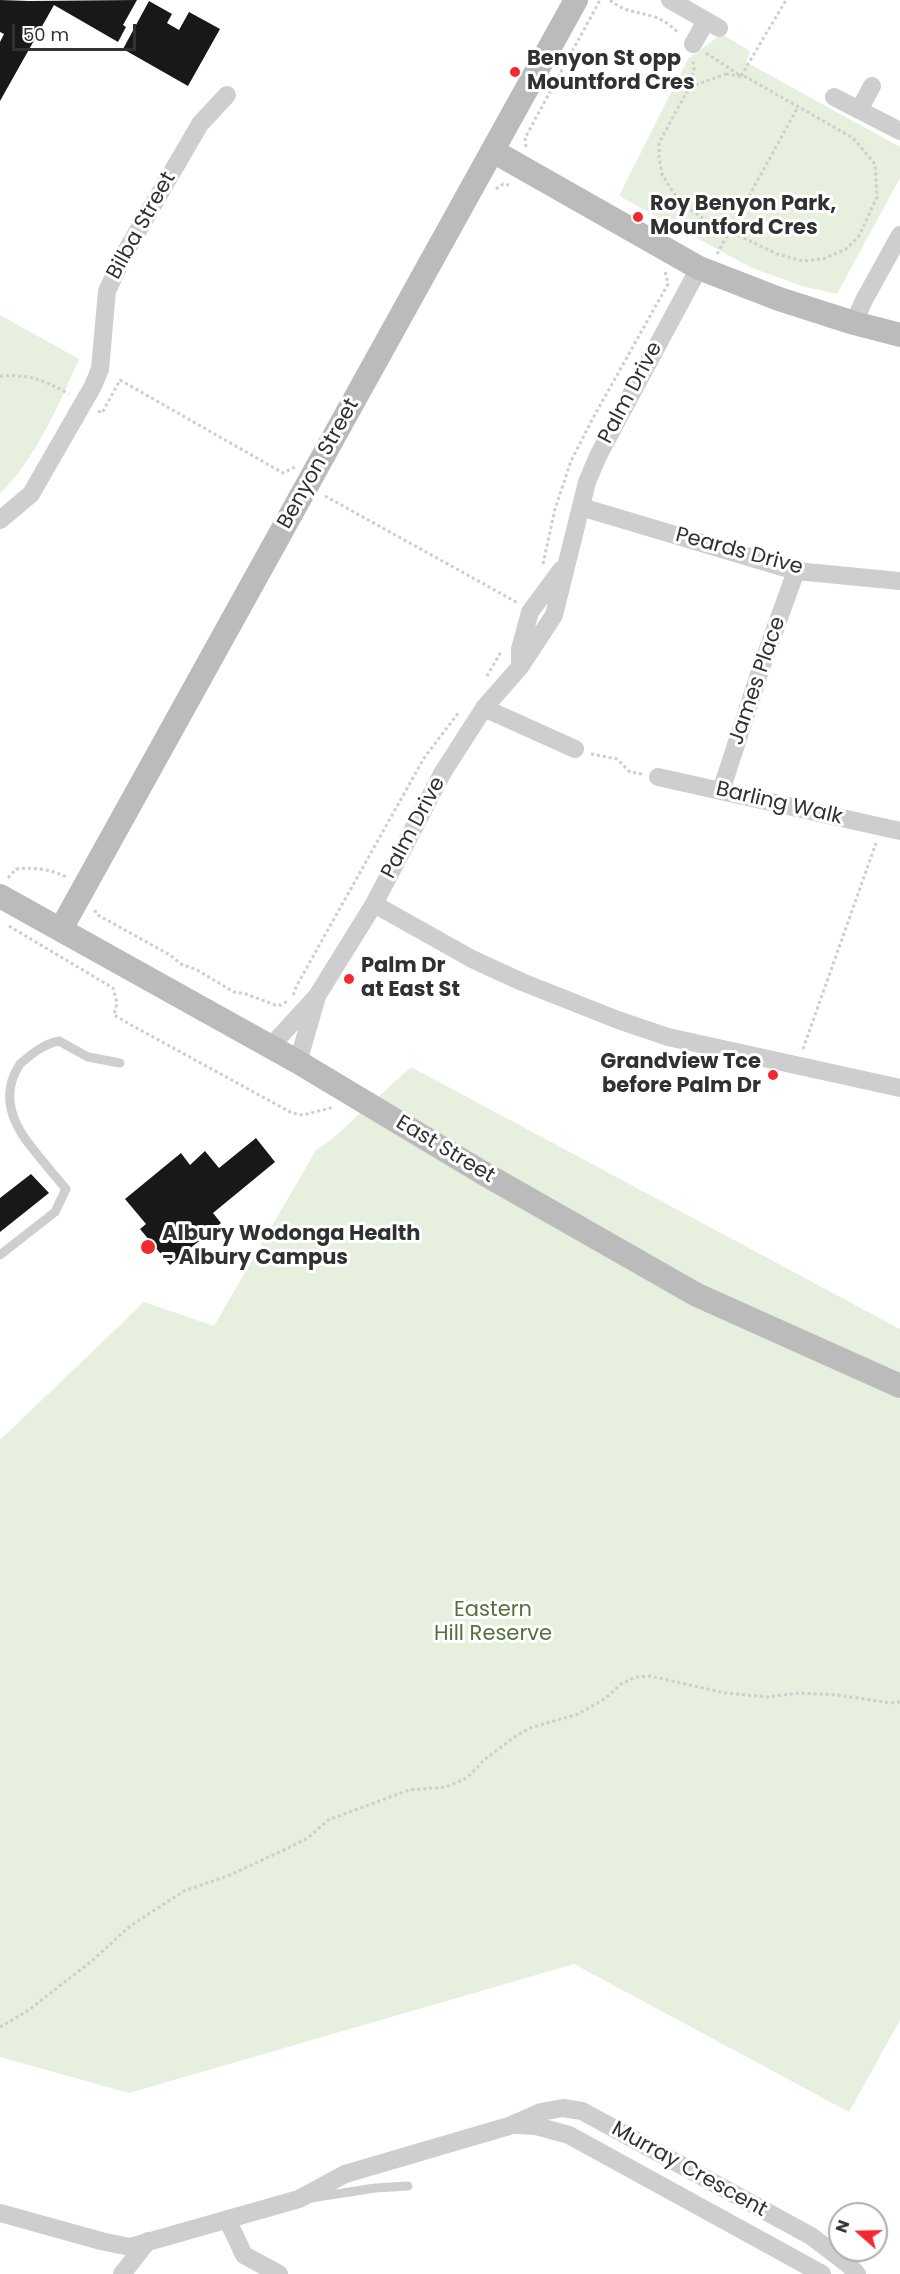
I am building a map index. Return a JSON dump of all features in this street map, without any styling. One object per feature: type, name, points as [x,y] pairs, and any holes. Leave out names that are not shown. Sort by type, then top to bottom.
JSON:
[{"type":"street","name":"Benyon Street","points":[[61,929],[576,0]]},
{"type":"street","points":[[670,0],[712,25],[692,47]]},
{"type":"street","points":[[859,110],[872,86]]},
{"type":"street","name":"Bilba Street","points":[[0,520],[31,494],[93,386],[100,369],[107,291],[125,253],[200,124],[227,95]]},
{"type":"street","points":[[834,97],[900,131]]},
{"type":"street","points":[[493,152],[712,260],[779,299],[900,335]]},
{"type":"street","points":[[855,323],[864,300],[900,235]]},
{"type":"street","name":"Palm Drive","points":[[271,1046],[317,996],[374,904],[444,772],[484,708],[520,667],[554,615],[587,482],[598,456],[712,260]]},
{"type":"street","name":"Peards Drive","points":[[581,507],[796,571],[900,581]]},
{"type":"street","name":"James Place","points":[[721,791],[761,668],[796,571]]},
{"type":"street","points":[[484,708],[576,749]]},
{"type":"street","name":"Barling Walk","points":[[658,777],[900,831]]},
{"type":"street","name":"East Street","points":[[4,887],[61,929],[271,1046],[483,1173],[697,1295],[900,1386]]},
{"type":"street","points":[[374,904],[472,959],[531,986],[618,1020],[668,1037],[900,1088]]},
{"type":"street","name":"Palm Drive","points":[[298,1062],[317,996]]},
{"type":"street","name":"Murray Crescent","points":[[0,2213],[130,2247],[299,2199],[345,2174],[509,2126],[549,2110],[563,2108],[577,2109],[811,2236],[849,2265],[857,2274]]},
{"type":"street","name":"Murray Crescent","points":[[509,2126],[529,2124],[570,2135],[822,2274]]},
{"type":"street","points":[[228,2219],[244,2254],[279,2274]]},
{"type":"street","points":[[122,2274],[148,2241]]},
{"type":"street","points":[[137,2274],[148,2241]]},
{"type":"lane","points":[[0,1255],[55,1212],[66,1189],[10,1122],[4,1095],[8,1078],[35,1051],[49,1043],[59,1041],[68,1044],[88,1058],[120,1063]]},
{"type":"lane","points":[[299,2199],[408,2186]]},
{"type":"path","points":[[529,149],[525,144],[525,138],[600,0]]},
{"type":"path","points":[[741,76],[786,0]]},
{"type":"path","points":[[686,93],[713,77],[726,74],[746,77],[853,138],[875,164],[877,198],[860,236],[846,249],[823,259],[803,261],[777,254],[704,219],[682,204],[662,174],[659,157],[660,143],[686,93],[694,69],[692,47]]},
{"type":"path","points":[[712,260],[798,107]]},
{"type":"path","points":[[0,376],[28,375],[67,393]]},
{"type":"path","points":[[102,412],[120,380],[283,473],[294,466]]},
{"type":"path","points":[[328,487],[325,497],[520,605],[526,597]]},
{"type":"path","points":[[482,683],[503,647]]},
{"type":"path","points":[[4,887],[16,869],[51,869],[102,896],[95,908],[96,914],[234,992],[246,994],[267,1003],[281,1005],[293,995],[424,758],[462,709]]},
{"type":"path","points":[[576,749],[617,759],[630,772],[658,777]]},
{"type":"path","points":[[797,1065],[881,827]]},
{"type":"path","points":[[0,2027],[26,2012],[93,1959],[130,1926],[184,1891],[230,1875],[286,1849],[308,1838],[328,1820],[409,1790],[446,1787],[467,1778],[484,1760],[516,1736],[531,1728],[578,1714],[606,1698],[621,1684],[636,1677],[650,1676],[725,1693],[768,1697],[799,1693],[838,1695],[891,1703],[900,1702]]},
{"type":"green space","points":[[722,34],[750,51],[746,62],[900,147],[900,178],[837,294],[802,286],[752,268],[619,196],[688,59]]},
{"type":"green space","points":[[0,315],[79,359],[35,449],[24,466],[0,493]]},
{"type":"green space","name":"Eastern Hill Reserve","points":[[411,1067],[900,1329],[900,2020],[849,2112],[574,1964],[129,2093],[0,2057],[0,1440],[144,1302],[214,1326],[316,1150],[331,1140]]},
{"type":"building","points":[[0,0],[137,0],[123,25],[126,27],[118,42],[54,5],[0,101],[0,42],[4,34],[0,32]]},
{"type":"building","points":[[149,1],[172,14],[167,23],[179,30],[189,12],[220,29],[188,86],[123,49]]},
{"type":"building","points":[[256,1138],[275,1162],[213,1213],[221,1223],[170,1265],[140,1229],[146,1224],[125,1199],[181,1153],[190,1165],[205,1151],[219,1168]]},
{"type":"building","points":[[31,1174],[49,1193],[0,1232],[0,1198]]},
{"type":"place","name":"Benyon St opp Mountford Cres","points":[[515,72]]},
{"type":"place","name":"Roy Benyon Park, Mountford Cres","points":[[638,217]]},
{"type":"place","name":"Palm Dr at East St","points":[[349,979]]},
{"type":"place","name":"Grandview Tce before Palm Dr","points":[[773,1075]]},
{"type":"place","name":"Albury Wodonga Health - Albury Campus","points":[[148,1247]]}]
